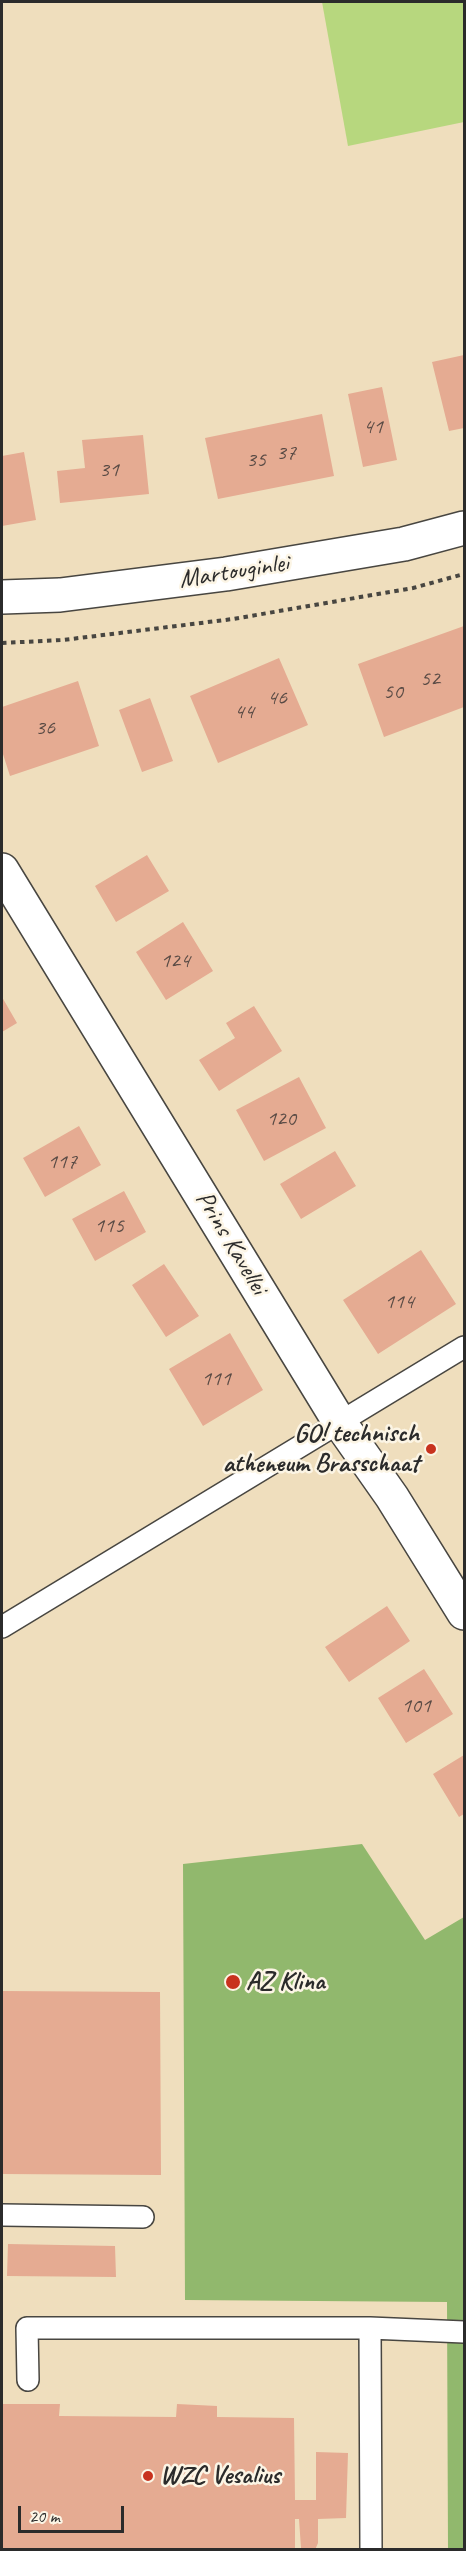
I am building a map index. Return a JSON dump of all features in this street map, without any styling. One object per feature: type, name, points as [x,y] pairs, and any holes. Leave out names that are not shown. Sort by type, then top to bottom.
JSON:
[{"type":"street","name":"Martouginlei","points":[[2,597],[60,595],[226,574],[404,544],[465,528]]},
{"type":"street","name":"Prins Kavellei","points":[[2,870],[340,1423],[392,1497],[465,1613]]},
{"type":"lane","points":[[2,1627],[465,1347]]},
{"type":"lane","points":[[2,2215],[143,2217]]},
{"type":"lane","points":[[28,2380],[27,2328],[370,2328],[465,2332]]},
{"type":"lane","points":[[370,2328],[371,2550]]},
{"type":"path","points":[[2,643],[63,640],[233,619],[414,588],[465,574]]},
{"type":"green space","points":[[322,2],[464,2],[464,122],[348,146]]},
{"type":"green space","points":[[362,1844],[425,1940],[464,1917],[464,2549],[448,2549],[447,2302],[185,2300],[183,1864]]},
{"type":"building","points":[[464,355],[464,428],[449,431],[432,362]]},
{"type":"building","points":[[382,387],[397,460],[363,467],[348,394]]},
{"type":"building","points":[[322,414],[334,476],[218,499],[205,438]]},
{"type":"building","points":[[143,435],[149,494],[60,503],[57,471],[85,468],[82,440]]},
{"type":"building","points":[[24,452],[36,520],[2,526],[2,456]]},
{"type":"building","points":[[464,626],[464,707],[384,737],[358,664]]},
{"type":"building","points":[[279,658],[308,725],[218,763],[190,696]]},
{"type":"building","points":[[78,681],[99,746],[10,776],[2,751],[2,707]]},
{"type":"building","points":[[150,698],[173,761],[142,772],[119,710]]},
{"type":"building","points":[[147,855],[169,891],[116,922],[95,886]]},
{"type":"building","points":[[183,922],[213,971],[166,1000],[136,952]]},
{"type":"building","points":[[2,997],[17,1023],[2,1032]]},
{"type":"building","points":[[254,1006],[282,1051],[219,1091],[199,1060],[235,1038],[226,1023]]},
{"type":"building","points":[[299,1077],[326,1128],[264,1161],[236,1110]]},
{"type":"building","points":[[79,1126],[101,1165],[45,1197],[23,1158]]},
{"type":"building","points":[[335,1151],[356,1186],[301,1219],[280,1184]]},
{"type":"building","points":[[124,1191],[146,1232],[95,1261],[72,1219]]},
{"type":"building","points":[[421,1250],[456,1304],[378,1354],[343,1300]]},
{"type":"building","points":[[164,1264],[199,1316],[166,1337],[132,1285]]},
{"type":"building","points":[[230,1333],[263,1390],[203,1426],[169,1369]]},
{"type":"building","points":[[387,1606],[410,1641],[349,1682],[325,1647]]},
{"type":"building","points":[[424,1669],[453,1714],[406,1743],[378,1698]]},
{"type":"building","points":[[464,1755],[464,1814],[459,1817],[433,1774]]},
{"type":"building","points":[[2,1991],[160,1992],[161,2175],[2,2174]]},
{"type":"building","points":[[8,2244],[115,2246],[116,2277],[7,2276]]},
{"type":"building","name":"WZC Vesalius","points":[[2,2404],[60,2404],[59,2416],[176,2417],[177,2404],[217,2406],[217,2417],[294,2418],[295,2500],[316,2500],[316,2452],[348,2453],[346,2518],[318,2519],[318,2543],[315,2550],[301,2548],[299,2519],[295,2519],[295,2550],[2,2550]]},
{"type":"place","name":"GO! technisch atheneum Brasschaat","points":[[431,1449]]},
{"type":"place","name":"AZ Klina","points":[[233,1982]]},
{"type":"place","name":"WZC Vesalius","points":[[148,2476]]}]
